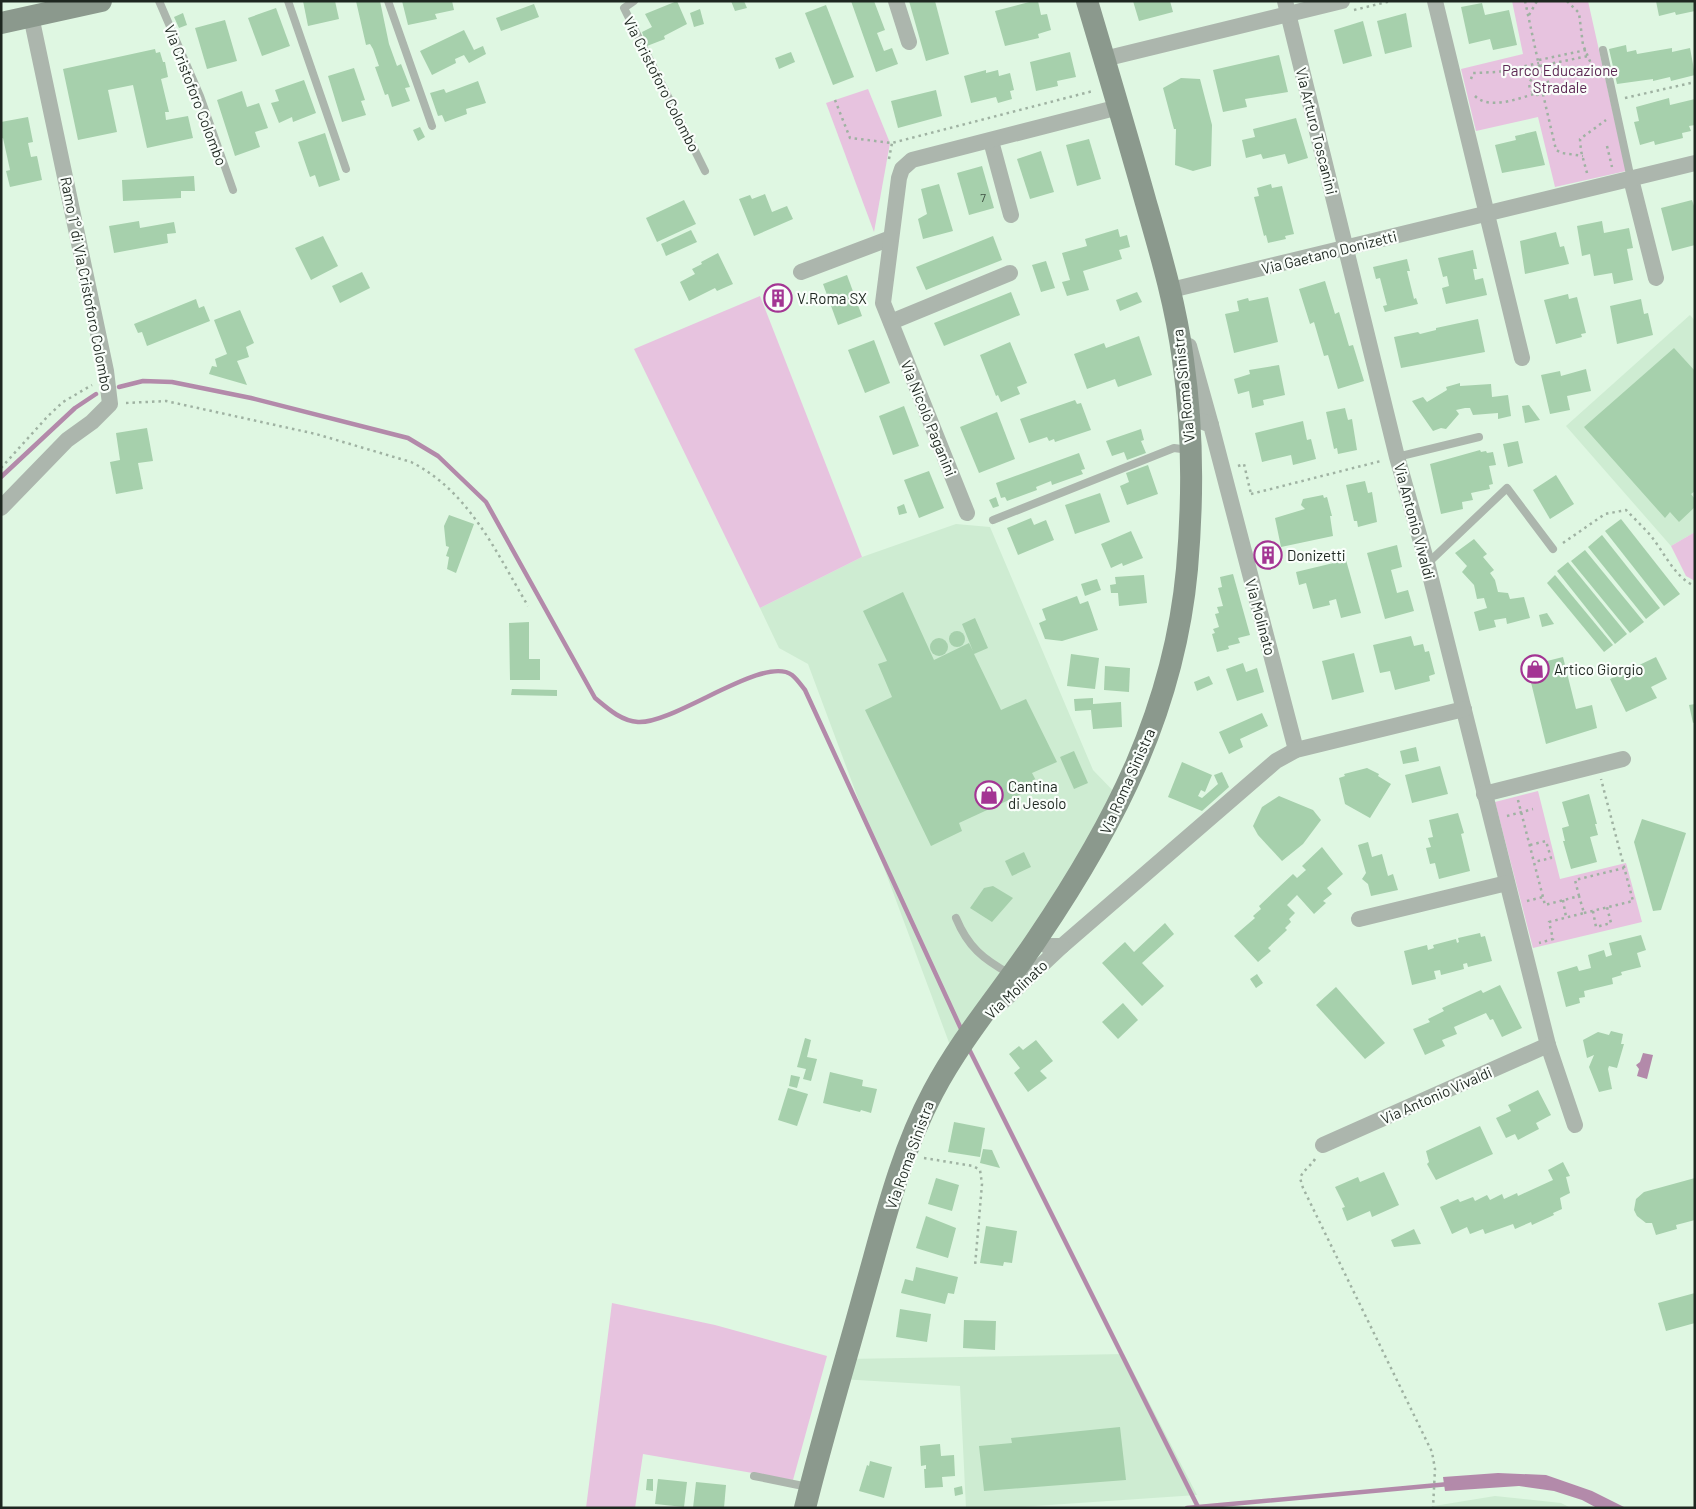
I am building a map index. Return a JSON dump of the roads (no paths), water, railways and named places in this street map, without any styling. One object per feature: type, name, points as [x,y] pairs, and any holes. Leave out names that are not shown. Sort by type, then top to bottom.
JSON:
[{"type":"street","points":[[1,23],[102,1]]},
{"type":"street","points":[[896,1],[909,42]]},
{"type":"street","name":"Via Roma Sinistra","points":[[807,1497],[906,1155],[933,1092],[969,1032],[1037,939],[1108,826],[1153,724],[1176,638],[1186,572],[1190,450],[1183,357],[1171,290],[1087,1]]},
{"type":"street","points":[[1104,59],[1287,8],[1342,1]]},
{"type":"street","points":[[1435,1],[1522,358]]},
{"type":"street","name":"Via Arturo Toscanini","points":[[1287,8],[1346,248]]},
{"type":"street","name":"Ramo 1° di Via Cristoforo Colombo","points":[[1,508],[67,440],[98,417],[110,404],[106,376],[31,16]]},
{"type":"street","name":"Via Nicolò Paganini","points":[[967,513],[883,303],[898,178],[902,169],[912,160],[1119,107]]},
{"type":"street","points":[[992,141],[1011,215]]},
{"type":"street","name":"Via Gaetano Donizetti","points":[[1171,290],[1488,214],[1590,181],[1631,180],[1695,164]]},
{"type":"street","points":[[1631,180],[1656,278]]},
{"type":"street","points":[[800,272],[891,238]]},
{"type":"street","name":"Via Antonio Vivaldi","points":[[1346,248],[1397,457],[1427,564],[1548,1045],[1575,1125]]},
{"type":"street","points":[[891,322],[1010,273]]},
{"type":"street","name":"Via Molinato","points":[[1171,290],[1211,425],[1296,750]]},
{"type":"street","points":[[1189,420],[1201,421],[1211,425]]},
{"type":"street","name":"Via Molinato","points":[[969,1032],[1062,946],[1276,761],[1296,750],[1464,709]]},
{"type":"street","points":[[1484,794],[1623,759]]},
{"type":"street","points":[[1359,919],[1508,883]]},
{"type":"street","name":"Via Molinato","points":[[1037,939],[1047,946],[1062,946]]},
{"type":"street","name":"Via Antonio Vivaldi","points":[[1324,1145],[1548,1045]]},
{"type":"lane","name":"Via Cristoforo Colombo","points":[[159,1],[200,96],[233,190]]},
{"type":"lane","points":[[288,1],[346,169]]},
{"type":"lane","points":[[388,1],[432,126]]},
{"type":"lane","name":"Via Cristoforo Colombo","points":[[634,1],[624,8],[705,171]]},
{"type":"lane","points":[[1603,50],[1631,180]]},
{"type":"lane","points":[[1397,457],[1479,437]]},
{"type":"lane","points":[[992,520],[1174,448],[1190,450]]},
{"type":"lane","points":[[1427,564],[1507,488],[1553,549]]},
{"type":"lane","points":[[956,918],[975,950],[986,961],[1012,974]]},
{"type":"lane","points":[[754,1476],[807,1497]]},
{"type":"waterway","points":[[119,387],[143,381],[172,382],[251,398],[408,438],[438,456],[486,502],[595,698],[626,719],[638,722],[654,720],[761,674],[779,671],[792,675],[805,690],[962,1031]]},
{"type":"waterway","points":[[1,477],[75,408],[96,394]]},
{"type":"waterway","points":[[968,1047],[1198,1507]]},
{"type":"waterway","points":[[1187,1508],[1449,1484]]},
{"type":"place","name":"V.Roma SX","points":[[778,298]]},
{"type":"place","name":"Donizetti","points":[[1268,555]]},
{"type":"place","name":"Artico Giorgio","points":[[1535,669]]},
{"type":"place","name":"Cantina di Jesolo","points":[[989,795]]},
{"type":"park label","name":"Parco Educazione Stradale","points":[[1560,78]]}]
